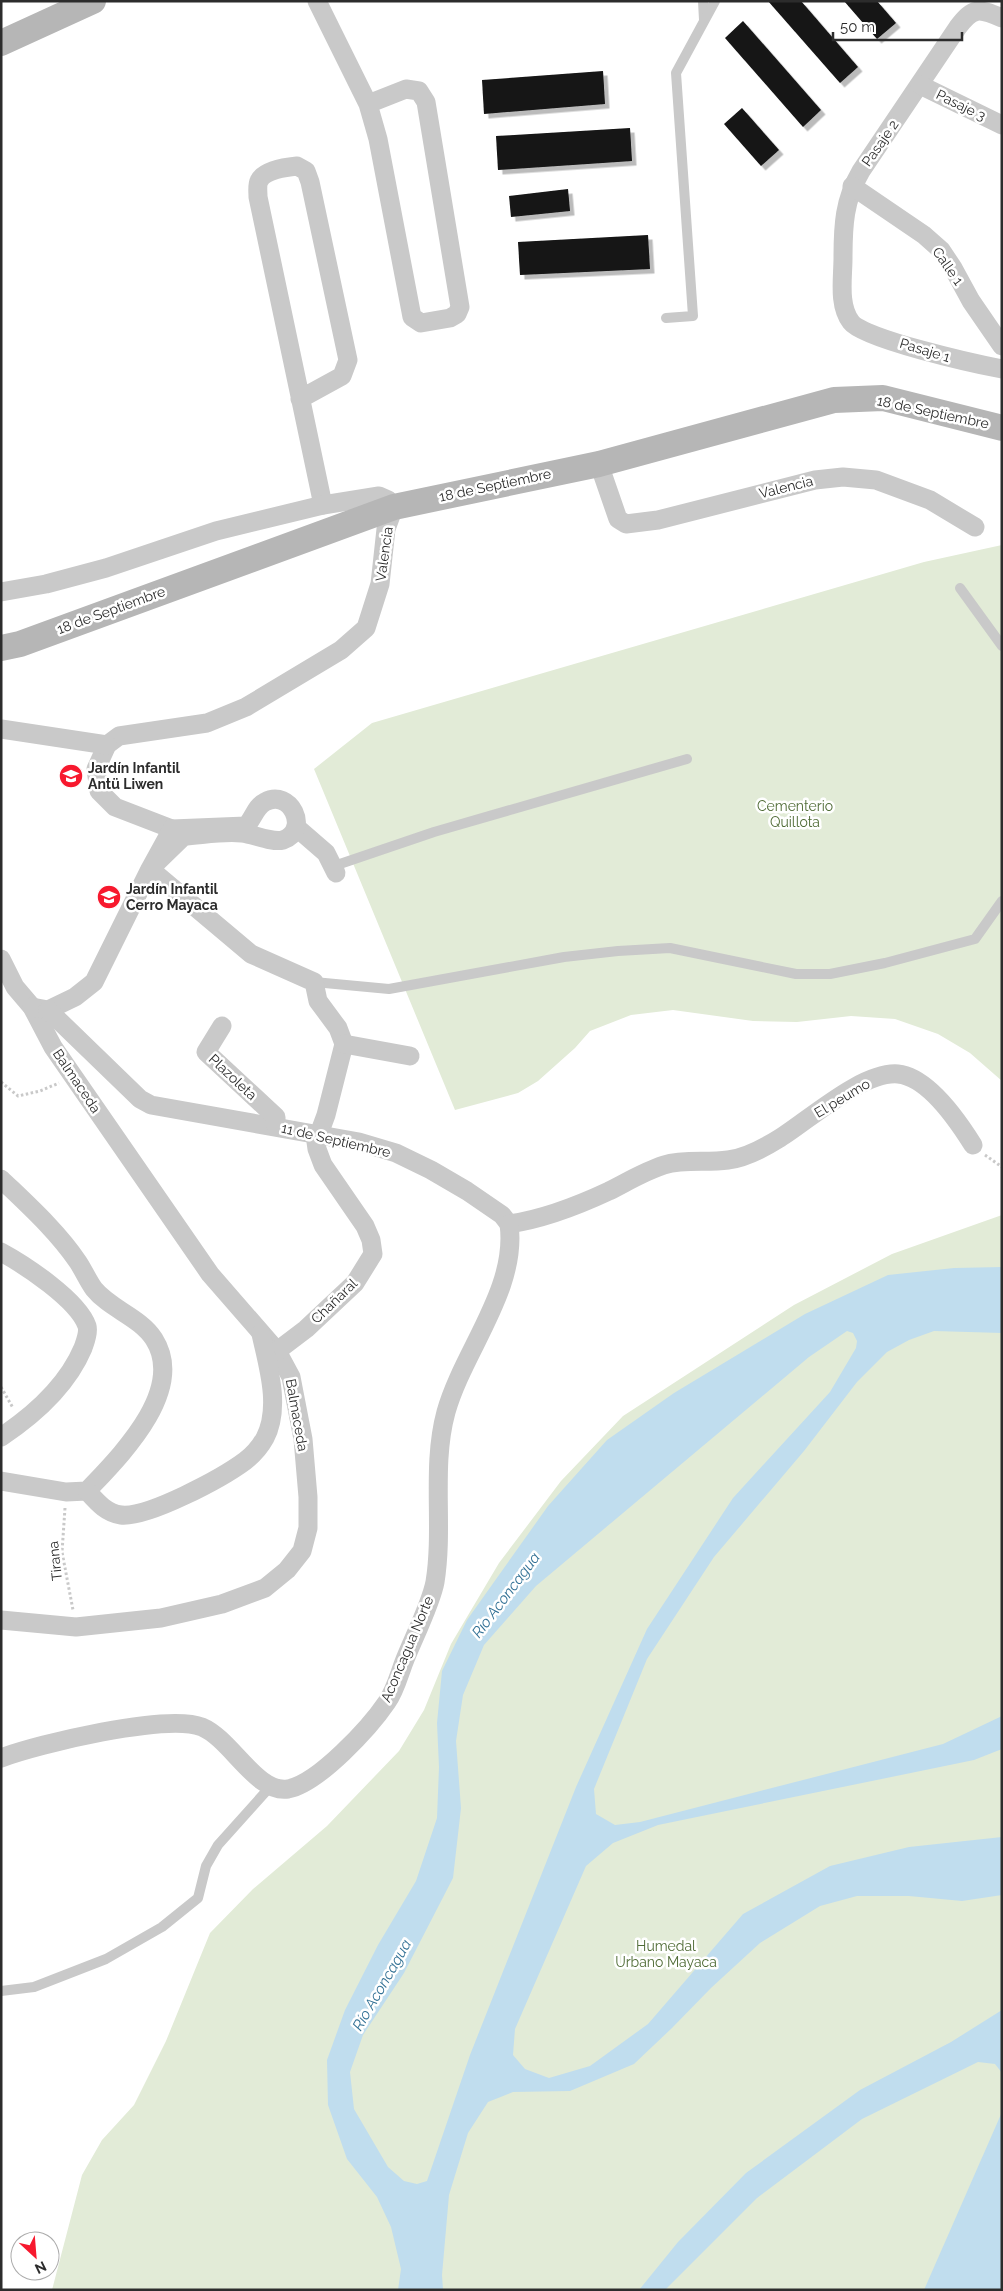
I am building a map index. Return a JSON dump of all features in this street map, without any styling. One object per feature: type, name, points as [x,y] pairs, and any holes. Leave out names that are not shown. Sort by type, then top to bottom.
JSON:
[{"type":"street","points":[[1,43],[93,1]]},
{"type":"street","points":[[317,1],[368,104],[378,139],[411,313],[414,320],[421,323],[450,318],[457,314],[460,307],[426,102],[419,91],[406,89],[368,104]]},
{"type":"street","name":"Pasaje 2","points":[[851,323],[843,302],[843,224],[846,204],[852,186],[966,16],[975,11],[984,10],[1002,18]]},
{"type":"street","name":"Pasaje 3","points":[[920,85],[1002,124]]},
{"type":"street","points":[[300,399],[342,376],[348,360],[310,182],[306,171],[297,166],[271,172],[263,176],[258,182],[258,197],[300,399],[323,505]]},
{"type":"street","name":"Calle 1","points":[[852,186],[924,235],[941,250],[971,301],[1001,339]]},
{"type":"street","name":"Pasaje 1","points":[[851,323],[868,333],[950,358],[1002,369]]},
{"type":"street","name":"18 de Septiembre","points":[[1,648],[20,644],[394,506],[599,464],[834,400],[883,398],[1002,428]]},
{"type":"street","name":"Valencia","points":[[599,464],[618,519],[626,524],[658,520],[815,480],[843,477],[876,480],[930,500],[975,528]]},
{"type":"street","points":[[1,592],[46,584],[106,568],[216,531],[323,505],[379,496],[388,500],[394,506]]},
{"type":"street","name":"Valencia","points":[[107,745],[119,736],[207,723],[246,707],[341,650],[366,628],[380,584],[386,529],[394,506]]},
{"type":"street","points":[[1,729],[107,745],[96,769],[99,791],[116,807],[172,829],[246,826],[252,819],[256,809],[265,802],[274,799],[291,805],[295,812],[296,827],[291,834],[282,840],[272,840],[240,832],[184,836],[150,869]]},
{"type":"street","points":[[296,827],[326,853],[334,870]]},
{"type":"street","points":[[40,1008],[75,997],[94,982],[172,829]]},
{"type":"street","points":[[150,869],[251,954],[314,982],[318,1001],[338,1028],[344,1044],[326,1115],[318,1136]]},
{"type":"street","name":"Balmaceda","points":[[1,958],[15,987],[40,1008],[53,1047],[210,1274],[277,1351],[291,1377],[302,1439],[308,1497],[308,1528],[302,1551],[296,1560],[265,1588],[222,1604],[161,1618],[76,1627],[1,1620]]},
{"type":"street","name":"11 de Septiembre","points":[[40,1008],[140,1099],[151,1105],[359,1142],[396,1153],[431,1170],[467,1191],[502,1214],[509,1224]]},
{"type":"street","name":"Plazoleta","points":[[222,1026],[206,1052],[276,1117],[276,1126]]},
{"type":"street","points":[[344,1044],[410,1056]]},
{"type":"street","name":"El peumo","points":[[509,1224],[532,1221],[564,1210],[665,1164],[729,1160],[763,1148],[828,1104],[881,1075],[898,1074],[912,1078],[927,1088],[957,1120],[973,1145]]},
{"type":"street","name":"Chañaral","points":[[277,1351],[306,1329],[355,1283],[373,1254],[371,1240],[365,1226],[319,1158],[316,1142],[318,1136]]},
{"type":"street","points":[[1,1179],[33,1209],[58,1237],[78,1262],[94,1288],[111,1306],[128,1315],[154,1339],[162,1361],[162,1381],[150,1415],[134,1439],[87,1492]]},
{"type":"street","name":"Aconcagua Norte","points":[[270,1787],[280,1790],[292,1788],[317,1776],[353,1741],[388,1700],[435,1585],[438,1542],[439,1440],[454,1388],[499,1293],[511,1238],[509,1224]]},
{"type":"street","points":[[1,1252],[30,1268],[63,1297],[79,1314],[87,1327],[87,1338],[68,1377],[21,1422],[1,1437]]},
{"type":"street","points":[[1,1481],[66,1492],[87,1492],[103,1508],[120,1515],[153,1510],[218,1477],[246,1460],[265,1438],[271,1419],[269,1371],[261,1333]]},
{"type":"street","points":[[1,1758],[39,1746],[114,1730],[173,1722],[202,1727],[223,1742],[249,1769],[270,1787]]},
{"type":"lane","points":[[703,1],[704,21]]},
{"type":"lane","points":[[666,318],[693,316],[676,73],[715,1]]},
{"type":"lane","points":[[960,588],[1002,646]]},
{"type":"lane","points":[[334,870],[434,832],[687,758]]},
{"type":"lane","points":[[314,982],[390,989],[564,957],[670,948],[796,974],[830,974],[884,964],[975,939],[1002,900]]},
{"type":"lane","points":[[1,1990],[34,1987],[106,1959],[162,1927],[198,1898],[206,1866],[218,1846],[270,1787]]},
{"type":"path","points":[[1,1082],[18,1096],[40,1091],[74,1077]]},
{"type":"path","points":[[1,1387],[21,1422]]},
{"type":"path","name":"Tirana","points":[[66,1492],[62,1552],[76,1627]]},
{"type":"green space","name":"Cementerio Quillota","points":[[1002,545],[1002,1081],[970,1053],[938,1034],[895,1019],[851,1016],[797,1022],[753,1021],[673,1010],[631,1015],[590,1031],[575,1048],[538,1081],[518,1093],[455,1110],[314,769],[372,723],[924,562]]},
{"type":"green space","name":"Humedal Urbano Mayaca","points":[[1002,1215],[1002,2290],[52,2290],[54,2281],[60,2281],[60,2259],[82,2175],[102,2140],[134,2105],[166,2041],[210,1933],[253,1889],[327,1826],[399,1751],[424,1710],[451,1644],[499,1563],[561,1481],[623,1416],[794,1305],[892,1254]]},
{"type":"water","name":"Río Aconcagua","points":[[1002,1267],[1002,1333],[934,1331],[909,1340],[887,1352],[857,1382],[804,1451],[714,1557],[647,1659],[594,1789],[596,1814],[615,1825],[640,1822],[943,1744],[1002,1716],[1002,1749],[974,1760],[658,1825],[613,1843],[586,1866],[515,2029],[513,2055],[525,2069],[549,2078],[590,2066],[648,2024],[743,1914],[830,1866],[909,1847],[1002,1837],[1002,1895],[962,1901],[909,1896],[857,1896],[820,1906],[760,1943],[634,2064],[570,2091],[513,2092],[488,2102],[468,2133],[449,2195],[442,2275],[443,2290],[398,2290],[401,2269],[391,2227],[377,2197],[347,2159],[328,2105],[327,2060],[345,2010],[378,1945],[416,1881],[437,1818],[439,1767],[437,1723],[442,1671],[467,1620],[548,1506],[607,1440],[674,1393],[805,1314],[888,1275],[954,1268]],"holes":[[[847,1331],[853,1333],[857,1341],[856,1348],[830,1392],[733,1498],[647,1629],[576,1787],[470,2055],[427,2181],[417,2184],[404,2181],[388,2167],[354,2109],[350,2072],[363,2035],[404,1973],[453,1878],[461,1808],[456,1741],[463,1695],[484,1645],[536,1586],[809,1357]]]},
{"type":"water","points":[[1002,2010],[1002,2073],[995,2064],[978,2062],[862,2119],[757,2198],[665,2290],[639,2290],[678,2242],[746,2173],[860,2090],[951,2042]]},
{"type":"water","points":[[1002,2112],[1002,2290],[924,2290]]},
{"type":"building","points":[[768,1],[801,1],[858,67],[840,83]]},
{"type":"building","points":[[844,1],[877,1],[896,23],[877,39]]},
{"type":"building","points":[[743,21],[821,110],[803,127],[725,38]]},
{"type":"building","points":[[603,71],[605,104],[484,114],[482,80]]},
{"type":"building","points":[[742,108],[779,150],[761,166],[724,124]]},
{"type":"building","points":[[630,128],[632,161],[498,170],[496,136]]},
{"type":"building","points":[[568,189],[570,211],[511,217],[509,196]]},
{"type":"building","points":[[648,235],[650,269],[520,275],[518,242]]},
{"type":"place","name":"Jardín Infantil Antü Liwen","points":[[71,776]]},
{"type":"place","name":"Jardín Infantil Cerro Mayaca","points":[[109,897]]}]
